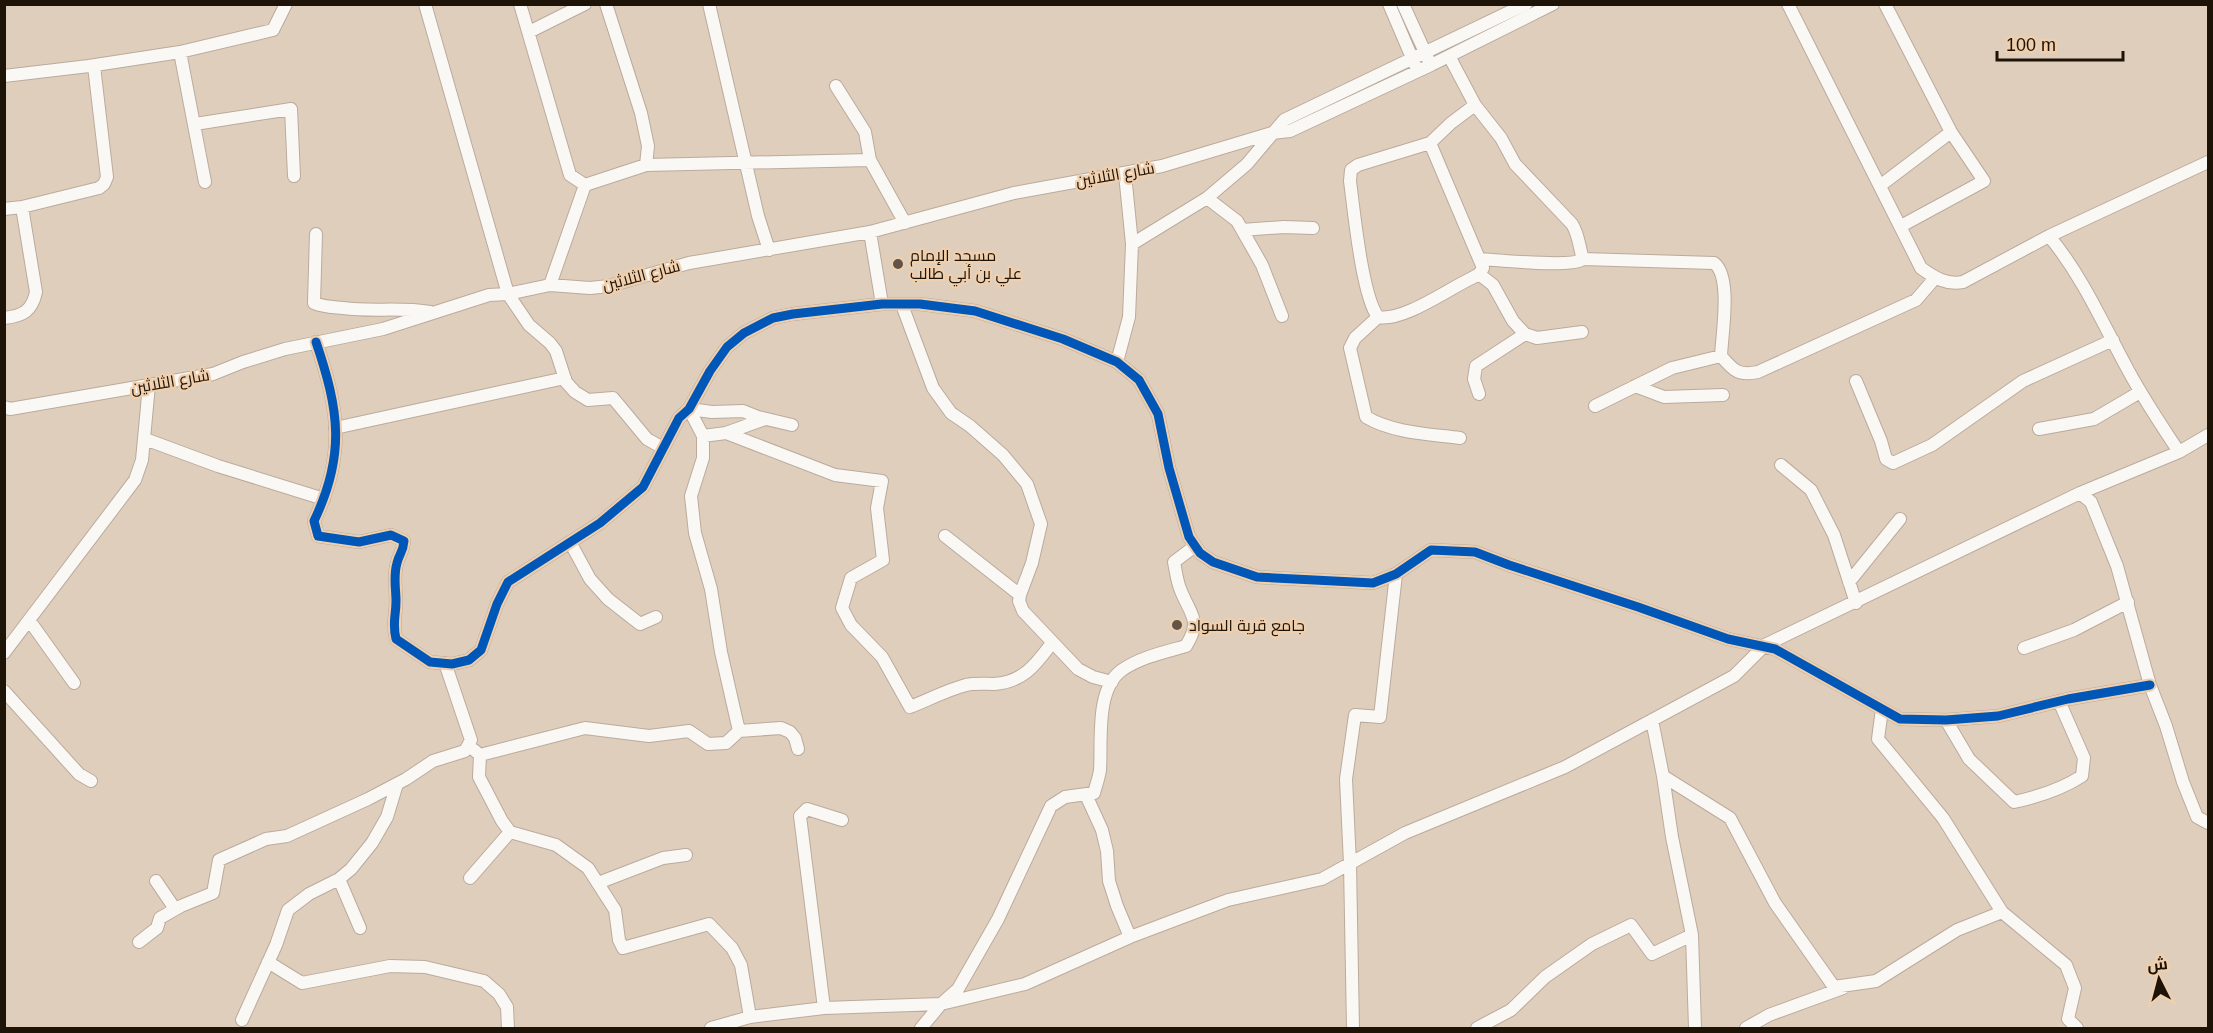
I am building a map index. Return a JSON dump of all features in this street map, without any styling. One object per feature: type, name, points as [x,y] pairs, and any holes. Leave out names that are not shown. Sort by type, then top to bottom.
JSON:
[{"type":"street","points":[[4,76],[94,66],[180,52],[273,30],[286,4]]},
{"type":"street","points":[[425,4],[508,294],[529,325],[556,351],[564,378],[575,392],[588,400],[613,398],[647,439],[663,448]]},
{"type":"street","points":[[520,4],[570,175],[585,185]]},
{"type":"street","points":[[529,32],[585,4]]},
{"type":"street","points":[[606,4],[641,113],[648,146],[646,165]]},
{"type":"street","points":[[709,4],[746,164],[769,250]]},
{"type":"street","points":[[1389,4],[1418,71]]},
{"type":"street","points":[[1403,4],[1431,65]]},
{"type":"street","name":"شارع الثلاثين","points":[[1272,133],[1284,120],[1526,4]]},
{"type":"street","name":"شارع الثلاثين","points":[[6,410],[213,374],[243,362],[316,342],[383,329],[489,295],[508,294],[550,285],[590,288],[609,286],[681,264],[870,232],[1014,193],[1125,174],[1199,156],[1272,133],[1290,131],[1449,57],[1553,4]]},
{"type":"street","points":[[1788,4],[1921,268],[1935,278],[1952,284],[1963,282],[2049,236],[2208,162]]},
{"type":"street","points":[[1885,4],[1951,132],[1984,181],[1901,226]]},
{"type":"street","points":[[180,52],[205,182]]},
{"type":"street","points":[[1449,57],[1475,105],[1501,138],[1515,164],[1578,233],[1583,259]]},
{"type":"street","points":[[4,209],[22,207],[99,188],[104,184],[107,177],[94,66]]},
{"type":"street","points":[[836,87],[865,132],[870,160],[905,223]]},
{"type":"street","points":[[1430,142],[1483,268],[1479,273],[1403,315],[1385,319],[1378,317],[1374,312],[1364,270],[1350,181],[1351,170],[1358,165],[1430,142],[1475,105]]},
{"type":"street","points":[[195,124],[291,109],[294,176]]},
{"type":"street","points":[[1881,185],[1951,132]]},
{"type":"street","points":[[1132,244],[1207,198],[1247,164],[1272,133]]},
{"type":"street","points":[[585,185],[646,165],[870,160]]},
{"type":"street","points":[[1117,362],[1129,317],[1132,244],[1125,174]]},
{"type":"street","points":[[550,285],[585,185]]},
{"type":"street","points":[[1207,198],[1237,221],[1262,265],[1282,316]]},
{"type":"street","points":[[4,318],[25,312],[33,305],[36,292],[22,207]]},
{"type":"street","points":[[1242,230],[1284,227],[1313,228]]},
{"type":"street","points":[[870,232],[882,304]]},
{"type":"street","points":[[316,234],[314,303],[359,311],[417,310],[434,313]]},
{"type":"street","points":[[2049,236],[2067,257],[2085,286],[2140,392],[2179,452]]},
{"type":"street","points":[[1480,259],[1558,263],[1578,262],[1583,259],[1714,263],[1720,267],[1725,287],[1721,356],[1732,369],[1744,375],[1758,372],[1916,300],[1935,278]]},
{"type":"street","points":[[1479,273],[1493,285],[1513,321],[1524,334],[1537,338],[1582,332]]},
{"type":"street","points":[[316,342],[334,414],[336,448],[332,473],[314,521],[318,536],[359,542],[391,535],[404,541],[404,551],[397,561],[394,581],[396,602],[393,625],[396,639],[430,662],[452,664],[469,660],[481,650],[497,604],[508,582],[618,510],[643,488],[679,418],[689,409],[710,370],[727,347],[744,333],[773,318],[882,304],[920,304],[975,311],[1063,339],[1117,362],[1139,381],[1158,414],[1169,468],[1189,537],[1200,553],[1213,562],[1257,578],[1373,583],[1396,574],[1431,550],[1475,552],[1728,639],[1765,645],[1900,719],[1946,720],[1998,716],[2059,701],[2150,685]]},
{"type":"street","points":[[902,305],[933,388],[951,413],[1003,454],[1027,484],[1041,524],[1032,563],[1020,595],[1019,602],[1023,611],[1078,669],[1093,677],[1112,682]]},
{"type":"street","points":[[1378,317],[1355,338],[1350,348],[1366,417],[1377,424],[1460,438]]},
{"type":"street","points":[[1479,394],[1474,379],[1476,366],[1524,334]]},
{"type":"street","points":[[1856,381],[1886,459],[1893,463],[1932,445],[2023,381],[2113,340]]},
{"type":"street","points":[[1595,406],[1672,368],[1721,356]]},
{"type":"street","points":[[335,428],[564,378]]},
{"type":"street","points":[[4,653],[135,480],[142,460],[149,385]]},
{"type":"street","points":[[1635,386],[1664,398],[1723,395]]},
{"type":"street","points":[[2038,429],[2094,419],[2140,392]]},
{"type":"street","points":[[689,409],[712,412],[742,411],[792,425]]},
{"type":"street","points":[[689,409],[703,436],[703,458],[691,496],[695,533],[711,589],[721,652],[739,731]]},
{"type":"street","points":[[703,436],[726,433],[765,419]]},
{"type":"street","points":[[726,433],[835,475],[882,481],[877,508],[883,560],[851,578],[842,608],[850,625],[882,657],[910,707],[965,686],[982,682],[993,684],[1020,677],[1033,668],[1052,643]]},
{"type":"street","points":[[711,1029],[750,1017],[824,1008],[941,1004],[1025,984],[1130,937],[1228,900],[1322,879],[1405,833],[1565,767],[1734,676],[1765,645],[2080,493],[2179,452],[2208,435]]},
{"type":"street","points":[[145,439],[218,466],[324,499]]},
{"type":"street","points":[[1781,465],[1811,490],[1834,535],[1856,603]]},
{"type":"street","points":[[2080,493],[2091,502],[2116,566],[2150,685],[2166,726],[2183,782],[2197,817],[2208,823]]},
{"type":"street","points":[[1850,582],[1900,519]]},
{"type":"street","points":[[945,536],[1020,595]]},
{"type":"street","points":[[570,542],[590,579],[608,599],[640,624],[656,617]]},
{"type":"street","points":[[921,1029],[941,1004],[958,989],[992,929],[1051,806],[1065,797],[1094,793],[1100,774],[1104,701],[1112,682],[1120,671],[1143,658],[1186,646],[1194,632],[1194,617],[1180,590],[1174,562],[1195,546]]},
{"type":"street","points":[[1353,1029],[1346,779],[1355,715],[1380,717],[1396,574]]},
{"type":"street","points":[[2024,648],[2074,630],[2128,603]]},
{"type":"street","points":[[29,620],[74,683]]},
{"type":"street","points":[[139,942],[157,928],[160,918],[213,893],[219,860],[266,839],[287,836],[397,784],[433,761],[465,751],[471,741],[446,663]]},
{"type":"street","points":[[4,691],[79,774],[91,781]]},
{"type":"street","points":[[1946,720],[1969,759],[2014,802],[2032,798],[2073,782],[2082,776],[2084,758],[2059,701]]},
{"type":"street","points":[[1882,709],[1878,739],[1943,818],[2002,912],[2066,965],[2075,988],[2068,1020],[2078,1029]]},
{"type":"street","points":[[1652,720],[1692,935],[1695,1029]]},
{"type":"street","points":[[480,755],[585,728],[649,736],[688,731],[708,744],[726,743],[739,731],[781,728],[790,732],[795,738],[798,749]]},
{"type":"street","points":[[469,745],[480,755]]},
{"type":"street","points":[[480,755],[479,777],[510,832],[556,845],[588,868],[615,910],[619,940],[623,948],[709,924],[732,948],[741,965],[750,1017]]},
{"type":"street","points":[[1663,776],[1730,818],[1775,903],[1834,987],[1876,981],[1958,930],[2002,912]]},
{"type":"street","points":[[242,1020],[288,910],[309,894],[339,879],[351,869],[372,843],[387,818],[397,784]]},
{"type":"street","points":[[1086,795],[1102,830],[1107,851],[1109,881],[1130,937]]},
{"type":"street","points":[[824,1008],[800,816],[807,809],[842,820]]},
{"type":"street","points":[[470,878],[510,832]]},
{"type":"street","points":[[598,884],[663,858],[686,855]]},
{"type":"street","points":[[339,879],[360,928]]},
{"type":"street","points":[[156,881],[175,909]]},
{"type":"street","points":[[1477,1029],[1511,1010],[1545,977],[1592,944],[1631,925],[1652,954],[1692,935]]},
{"type":"street","points":[[268,962],[302,983],[390,966],[425,967],[484,981],[499,994],[507,1007],[508,1029]]},
{"type":"street","points":[[1746,1029],[1769,1015],[1856,984]]},
{"type":"cycle path","points":[[316,342],[330,389],[336,432],[331,474],[314,521],[318,536],[359,542],[391,535],[404,541],[395,573],[396,639],[430,662],[452,664],[469,660],[481,650],[497,604],[508,582],[600,523],[643,487],[679,418],[689,409],[710,371],[727,347],[744,333],[773,318],[793,314],[882,304],[920,304],[975,311],[1063,339],[1117,362],[1139,380],[1158,414],[1169,468],[1189,537],[1200,553],[1213,562],[1257,577],[1373,583],[1396,574],[1431,550],[1475,552],[1728,639],[1775,649],[1900,719],[1946,720],[1998,716],[2068,699],[2150,685]]},
{"type":"place","name":"مسجد الإمام علي بن أبي طالب","points":[[898,264]]},
{"type":"place","name":"جامع قرية السواد","points":[[1177,625]]}]
